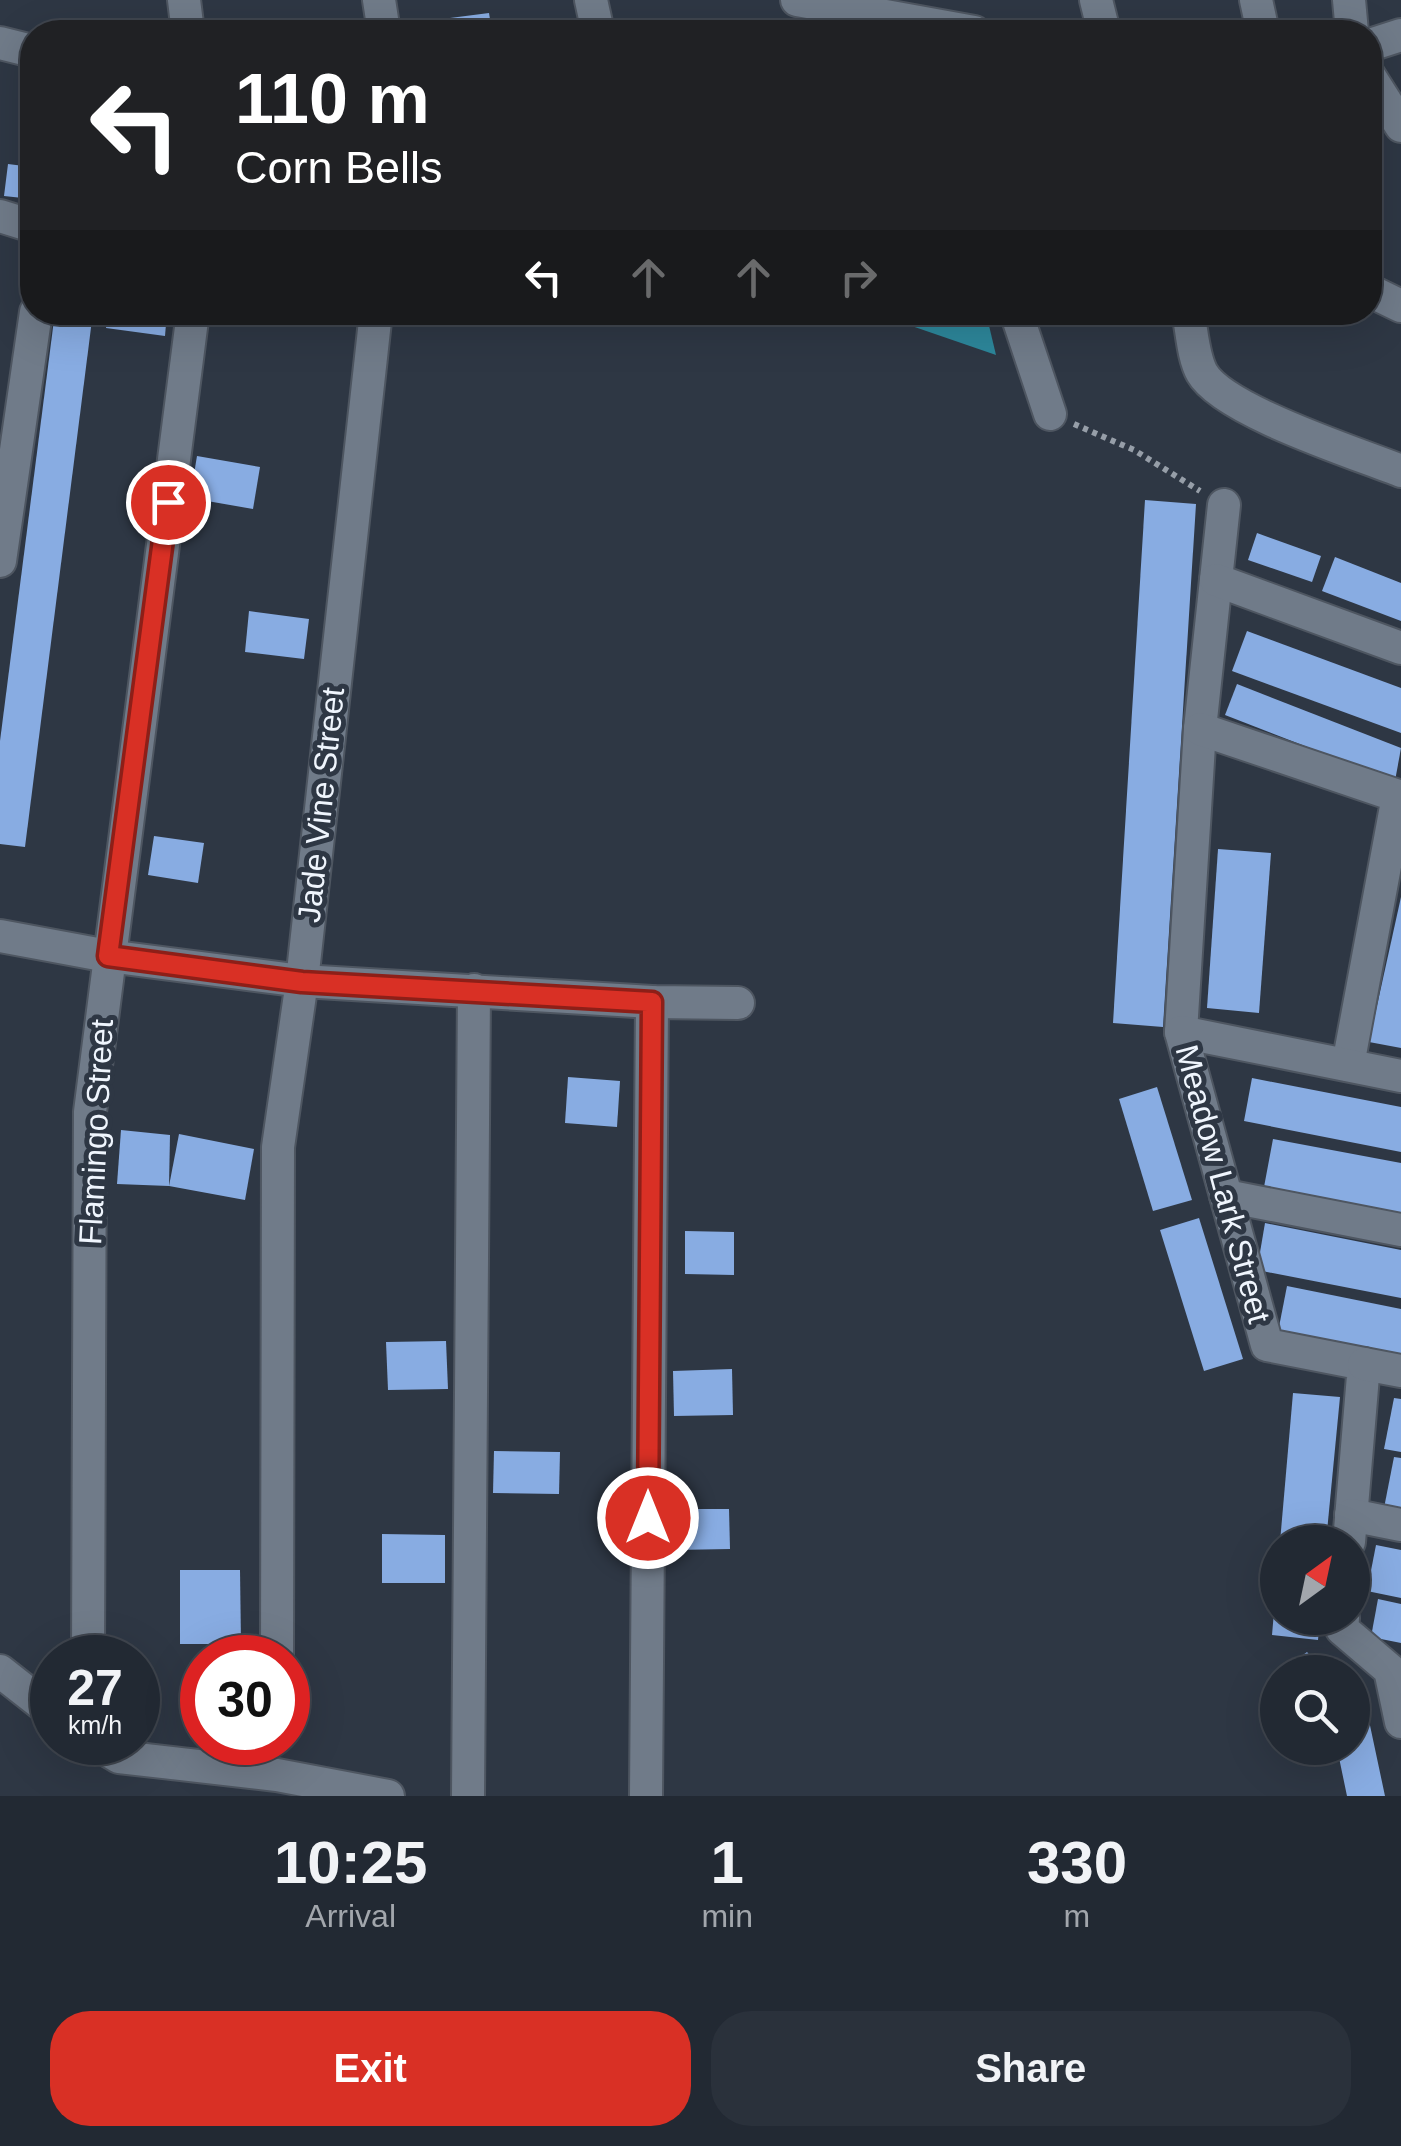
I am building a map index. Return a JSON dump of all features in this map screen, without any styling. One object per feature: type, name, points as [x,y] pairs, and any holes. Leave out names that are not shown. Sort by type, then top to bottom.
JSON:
[{"type":"street","points":[[797,0],[955,20]]},
{"type":"street","points":[[1382,96],[1401,126]]},
{"type":"street","points":[[0,561],[34,325]]},
{"type":"street","name":"Flamingo Street","points":[[88,1635],[90,1112],[191,325]]},
{"type":"street","name":"Jade Vine Street","points":[[277,1635],[278,1148],[302,982],[375,325]]},
{"type":"street","points":[[1020,325],[1050,414]]},
{"type":"street","points":[[1191,325],[1200,369],[1212,387],[1237,404],[1400,466]]},
{"type":"street","name":"Meadow Lark Street","points":[[1224,505],[1200,729],[1181,1032],[1267,1345],[1364,1364]]},
{"type":"street","points":[[1216,580],[1401,648]]},
{"type":"street","points":[[1200,729],[1398,796],[1348,1065]]},
{"type":"street","points":[[0,936],[108,956],[302,982],[652,1002],[738,1003]]},
{"type":"street","points":[[468,1796],[474,990]]},
{"type":"street","points":[[646,1796],[652,1002]]},
{"type":"street","points":[[1181,1032],[1401,1076]]},
{"type":"street","points":[[1226,1196],[1401,1230]]},
{"type":"street","points":[[1350,1525],[1364,1364],[1401,1370]]},
{"type":"street","points":[[1370,1527],[1401,1525]]},
{"type":"street","points":[[1350,1635],[1395,1671],[1401,1722]]},
{"type":"street","points":[[0,1671],[30,1695]]},
{"type":"street","points":[[295,1765],[388,1796]]},
{"type":"path","points":[[1050,414],[1134,450],[1224,505]]},
{"type":"water","points":[[909,325],[989,325],[996,355]]},
{"type":"building","points":[[489,13],[490,20],[434,20]]},
{"type":"building","points":[[8,164],[20,166],[20,198],[4,196]]},
{"type":"building","points":[[53,325],[91,325],[25,847],[0,844],[0,741]]},
{"type":"building","points":[[106,325],[166,325],[165,336],[106,328]]},
{"type":"building","points":[[197,456],[260,467],[253,509],[190,498]]},
{"type":"building","points":[[1145,500],[1196,504],[1163,1027],[1113,1023]]},
{"type":"building","points":[[1257,533],[1321,556],[1312,582],[1248,560]]},
{"type":"building","points":[[1335,557],[1401,583],[1401,621],[1322,591]]},
{"type":"building","points":[[249,611],[309,619],[304,659],[245,652]]},
{"type":"building","points":[[1247,631],[1401,688],[1401,733],[1232,671]]},
{"type":"building","points":[[1237,684],[1401,748],[1395,781],[1225,715]]},
{"type":"building","points":[[154,836],[204,843],[198,883],[148,875]]},
{"type":"building","points":[[1218,849],[1271,853],[1259,1013],[1207,1008]]},
{"type":"building","points":[[1401,897],[1401,1048],[1369,1042]]},
{"type":"building","points":[[568,1077],[620,1081],[617,1127],[565,1123]]},
{"type":"building","points":[[1252,1078],[1401,1107],[1401,1152],[1244,1121]]},
{"type":"building","points":[[1157,1087],[1192,1200],[1153,1211],[1119,1099]]},
{"type":"building","points":[[121,1130],[170,1135],[169,1186],[117,1184]]},
{"type":"building","points":[[179,1134],[254,1149],[245,1200],[169,1186]]},
{"type":"building","points":[[1273,1139],[1401,1163],[1401,1213],[1264,1187]]},
{"type":"building","points":[[1199,1218],[1243,1359],[1204,1371],[1160,1230]]},
{"type":"building","points":[[1265,1223],[1401,1250],[1401,1298],[1257,1270]]},
{"type":"building","points":[[685,1231],[734,1232],[734,1275],[685,1274]]},
{"type":"building","points":[[1287,1286],[1401,1309],[1401,1358],[1278,1332]]},
{"type":"building","points":[[446,1341],[448,1389],[388,1390],[386,1342]]},
{"type":"building","points":[[732,1369],[733,1415],[674,1416],[673,1371]]},
{"type":"building","points":[[1293,1393],[1340,1397],[1328,1525],[1281,1525]]},
{"type":"building","points":[[1394,1398],[1401,1399],[1401,1452],[1384,1449]]},
{"type":"building","points":[[494,1451],[560,1452],[559,1494],[493,1493]]},
{"type":"building","points":[[1394,1457],[1401,1458],[1401,1511],[1384,1508]]},
{"type":"building","points":[[675,1509],[729,1509],[730,1549],[675,1550]]},
{"type":"building","points":[[382,1534],[445,1535],[445,1583],[382,1583]]},
{"type":"building","points":[[1376,1545],[1401,1550],[1401,1598],[1370,1592]]},
{"type":"building","points":[[180,1570],[240,1570],[241,1635],[180,1635]]},
{"type":"building","points":[[1378,1599],[1401,1604],[1401,1643],[1371,1637]]},
{"type":"building","points":[[1272,1635],[1318,1635],[1318,1640]]},
{"type":"building","points":[[1370,1725],[1385,1796],[1347,1796],[1341,1765],[1370,1765]]},
{"type":"route","points":[[168,502],[108,956],[302,982],[652,1002],[648,1518]]}]
